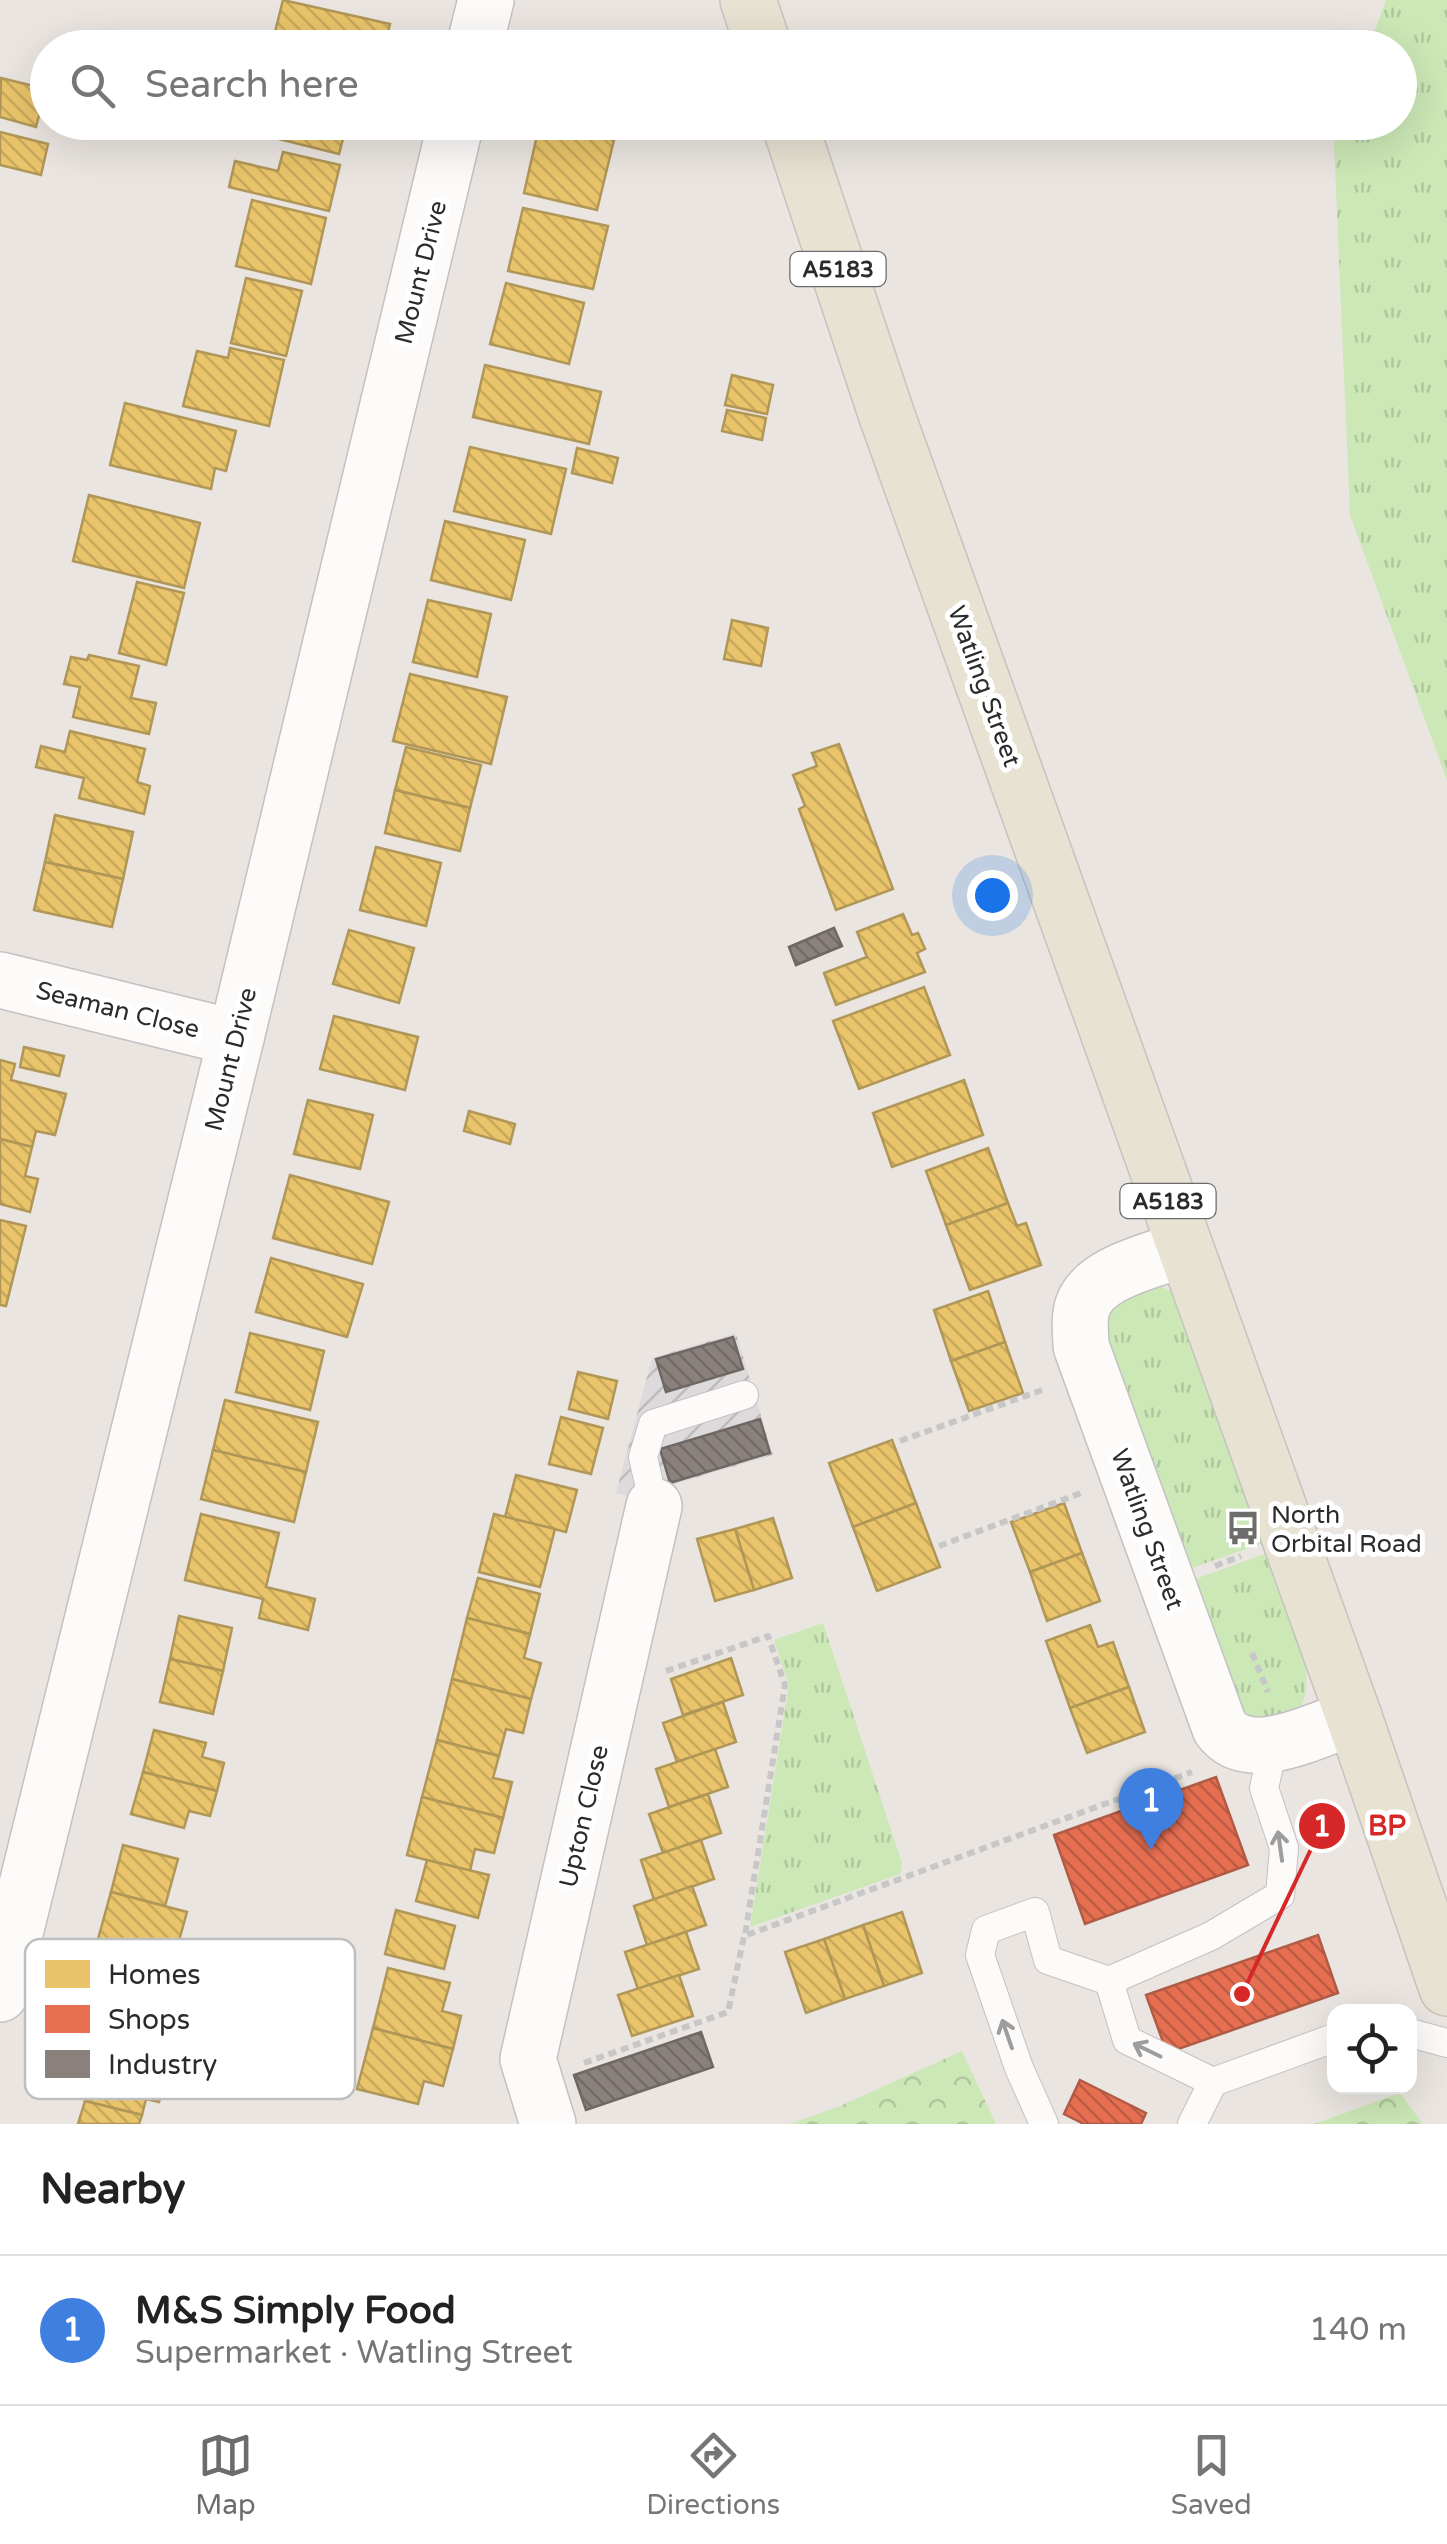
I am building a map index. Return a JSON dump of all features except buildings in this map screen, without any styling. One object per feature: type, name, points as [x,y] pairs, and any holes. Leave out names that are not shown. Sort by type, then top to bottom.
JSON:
[{"type":"main road","points":[[748,0],[758,30]]},
{"type":"main road","name":"Watling Street","points":[[795,140],[887,416],[1354,1717],[1447,1988]]},
{"type":"street","points":[[478,30],[486,0]]},
{"type":"street","name":"Mount Drive","points":[[0,1994],[236,1038],[452,140]]},
{"type":"street","name":"Seaman Close","points":[[0,980],[236,1038]]},
{"type":"street","name":"Watling Street","points":[[1184,1248],[1113,1276],[1092,1289],[1081,1311],[1081,1346],[1220,1728],[1228,1740],[1260,1744]]},
{"type":"street","name":"Upton Close","points":[[542,2102],[528,2059],[654,1506]]},
{"type":"street","points":[[1260,1744],[1354,1717]]},
{"type":"lane","points":[[654,1506],[643,1457],[653,1424],[744,1395]]},
{"type":"lane","points":[[1044,2124],[1018,2068],[980,1955],[986,1930],[1034,1912],[1048,1960],[1109,1981],[1211,1936],[1280,1895],[1284,1848],[1264,1788],[1260,1744]]},
{"type":"lane","points":[[1109,1981],[1127,2040],[1213,2082]]},
{"type":"lane","points":[[1417,2036],[1447,2043]]},
{"type":"lane","points":[[1192,2124],[1213,2082],[1327,2041]]},
{"type":"path","points":[[900,1441],[1091,1373]]},
{"type":"path","points":[[940,1546],[1129,1476]]},
{"type":"path","points":[[1167,1583],[1290,1539]]},
{"type":"path","points":[[542,2102],[728,2012],[785,1686],[768,1636],[612,1689]]},
{"type":"path","points":[[744,1936],[1260,1744]]},
{"type":"shaded area","points":[[736,1333],[773,1455],[631,1497],[616,1493],[652,1358]]},
{"type":"green space","points":[[1386,0],[1447,0],[1447,780],[1350,515],[1334,144],[1336,140],[1417,140],[1417,30],[1375,30]]},
{"type":"green space","points":[[1149,1281],[1173,1292],[1263,1543],[1183,1571],[1100,1350],[1105,1302]]},
{"type":"green space","points":[[1267,1553],[1303,1652],[1306,1692],[1300,1709],[1252,1722],[1236,1712],[1187,1582]]},
{"type":"green space","points":[[823,1623],[902,1863],[900,1874],[750,1927],[789,1685],[774,1640]]},
{"type":"green space","points":[[962,2051],[996,2124],[790,2124],[840,2106]]},
{"type":"green space","points":[[1401,2094],[1423,2124],[1314,2124]]},
{"type":"place","name":"North Orbital Road","points":[[1243,1528]]},
{"type":"place","name":"M&S Simply Food","points":[[1151,1850]]},
{"type":"place","name":"BP","points":[[1242,1994]]}]
